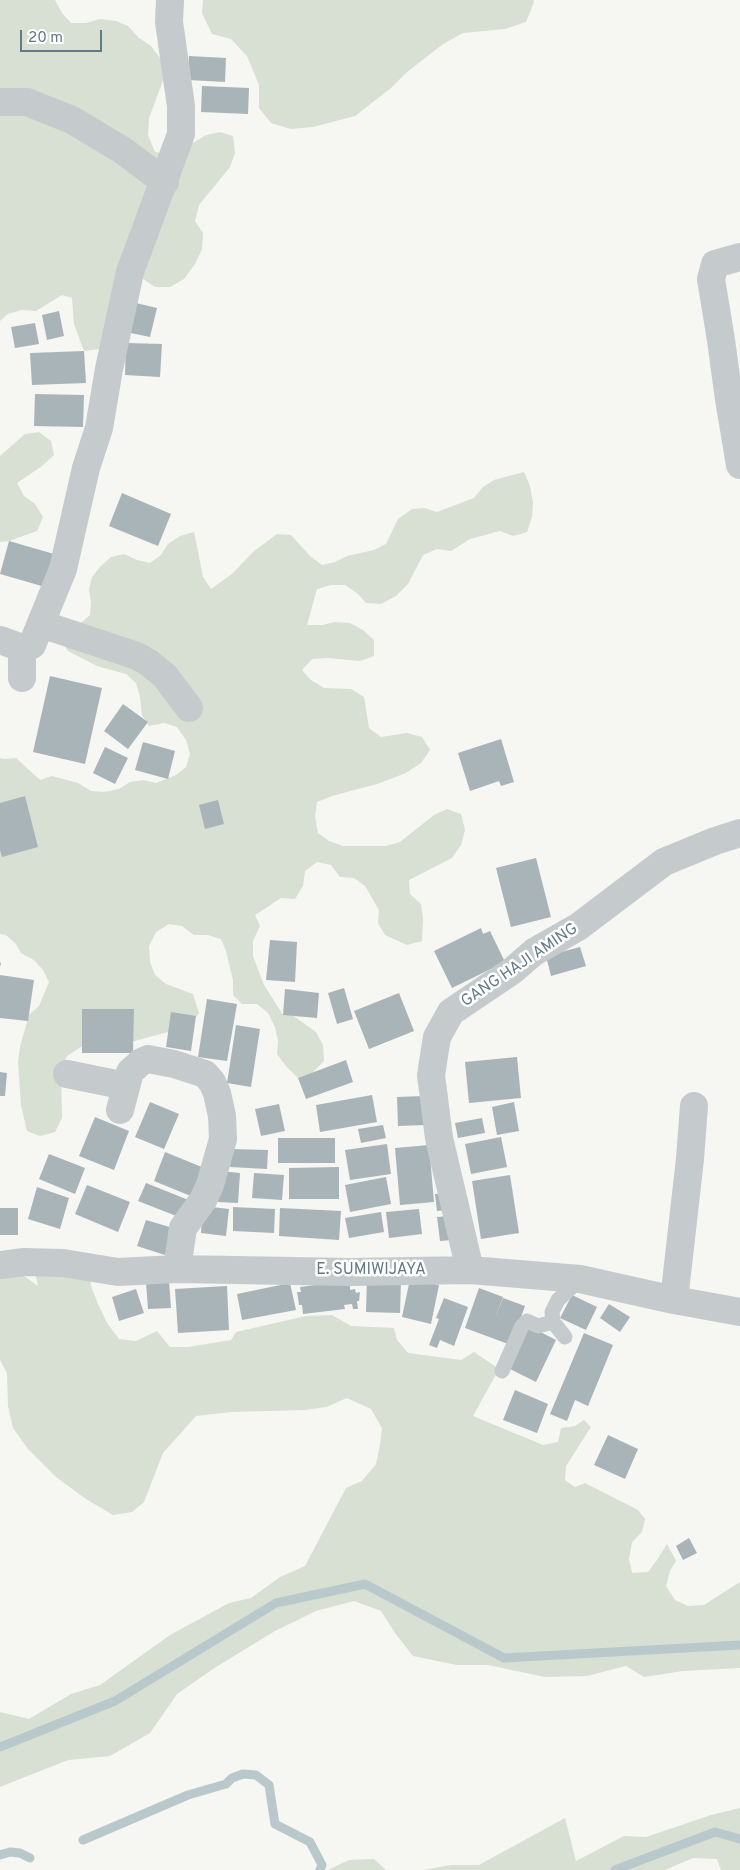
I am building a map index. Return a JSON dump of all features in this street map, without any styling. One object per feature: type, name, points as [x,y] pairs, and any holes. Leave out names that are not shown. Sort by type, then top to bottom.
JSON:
[{"type":"street","points":[[22,678],[11,644],[32,645],[63,570],[86,468],[98,428],[130,272],[181,134],[181,106],[169,22],[170,0]]},
{"type":"street","points":[[0,102],[27,102],[72,120],[122,150],[164,182]]},
{"type":"street","points":[[740,257],[715,264],[711,279],[722,340],[728,399],[740,464]]},
{"type":"street","points":[[41,624],[137,656],[165,676],[189,708]]},
{"type":"street","name":"GANG HAJI AMING","points":[[470,1270],[439,1138],[431,1076],[437,1037],[451,1012],[505,977],[534,952],[578,927],[664,862],[740,833]]},
{"type":"street","points":[[67,1074],[123,1098],[130,1072],[141,1062],[148,1059],[174,1064],[205,1074],[212,1082],[217,1093],[222,1116],[223,1139],[210,1186],[203,1200],[183,1228],[177,1269]]},
{"type":"street","points":[[674,1300],[694,1106]]},
{"type":"street","name":"E. SUMIWIJAYA","points":[[0,1265],[24,1262],[63,1263],[118,1272],[177,1269],[351,1272],[470,1270],[580,1280],[740,1312]]},
{"type":"lane","points":[[564,1337],[553,1322],[552,1312],[558,1300],[580,1280]]},
{"type":"lane","points":[[502,1371],[522,1326],[527,1321],[538,1326],[553,1322]]},
{"type":"shaded area","points":[[0,0],[55,0],[62,13],[71,23],[86,23],[100,19],[116,21],[128,26],[139,38],[151,46],[160,58],[166,72],[149,118],[148,135],[155,152],[168,154],[183,149],[206,135],[220,132],[233,136],[235,153],[230,167],[199,205],[195,221],[203,233],[202,249],[195,264],[184,279],[170,287],[155,287],[143,279],[129,283],[114,347],[84,351],[74,324],[72,298],[62,295],[36,311],[22,310],[8,314],[0,321]]},
{"type":"shaded area","points":[[203,0],[533,0],[534,2],[526,22],[505,29],[463,33],[443,44],[355,116],[313,127],[291,129],[271,123],[259,108],[259,85],[247,56],[231,39],[212,34],[202,13]]},
{"type":"shaded area","points":[[39,432],[51,441],[54,455],[42,466],[17,483],[24,496],[35,504],[43,517],[37,531],[9,541],[0,542],[0,456],[25,434]]},
{"type":"shaded area","points":[[524,472],[530,486],[533,502],[532,517],[527,532],[513,536],[500,531],[470,539],[451,551],[437,549],[423,555],[408,584],[396,596],[381,604],[366,603],[358,594],[345,585],[331,585],[317,589],[307,625],[323,625],[335,622],[350,623],[363,630],[374,640],[374,656],[360,661],[328,658],[312,659],[302,670],[311,680],[324,688],[351,689],[364,697],[369,728],[381,737],[407,733],[422,737],[430,750],[421,763],[406,773],[317,802],[315,817],[318,833],[329,841],[343,846],[386,846],[400,842],[434,815],[447,809],[461,814],[465,830],[461,845],[452,858],[409,880],[410,894],[421,904],[423,919],[422,941],[407,945],[385,935],[378,923],[379,910],[365,886],[354,878],[340,877],[331,865],[317,862],[305,871],[303,886],[295,899],[281,898],[255,915],[260,926],[253,941],[253,956],[264,985],[283,1015],[292,1015],[316,1032],[323,1045],[324,1061],[312,1073],[298,1078],[277,1054],[278,1041],[275,1027],[268,1013],[257,1004],[242,1004],[233,995],[233,980],[221,939],[208,935],[194,935],[182,926],[169,924],[156,932],[149,946],[150,962],[155,975],[166,984],[193,994],[199,1013],[190,1025],[175,1030],[131,1042],[87,1043],[67,1056],[61,1071],[62,1118],[55,1132],[40,1136],[27,1131],[21,1105],[18,1062],[20,1047],[29,1015],[39,1006],[49,982],[43,970],[34,960],[21,953],[16,944],[6,935],[0,934],[0,758],[16,758],[40,780],[52,776],[78,783],[91,791],[104,792],[119,789],[130,782],[143,780],[156,783],[176,775],[186,767],[190,754],[186,740],[177,727],[164,723],[149,726],[142,715],[136,683],[126,674],[97,666],[68,651],[61,640],[90,615],[89,589],[92,577],[111,557],[124,554],[150,563],[161,555],[168,544],[180,536],[194,532],[203,577],[211,589],[232,574],[254,551],[277,534],[291,535],[310,556],[322,565],[335,562],[347,556],[374,550],[386,544],[398,519],[412,509],[425,508],[437,512],[474,498],[483,487],[494,480]]},
{"type":"shaded area","points":[[89,1265],[91,1286],[98,1304],[107,1323],[119,1339],[136,1341],[157,1331],[170,1347],[188,1347],[231,1340],[236,1332],[306,1316],[332,1315],[351,1326],[394,1328],[397,1340],[408,1353],[461,1360],[474,1352],[499,1369],[473,1416],[543,1445],[558,1442],[561,1428],[575,1426],[584,1420],[591,1427],[566,1466],[565,1480],[575,1487],[585,1483],[638,1510],[645,1519],[642,1532],[632,1542],[629,1559],[632,1573],[648,1572],[667,1544],[676,1561],[670,1571],[666,1586],[675,1600],[688,1606],[704,1605],[740,1582],[740,1668],[683,1671],[644,1677],[626,1666],[587,1676],[545,1677],[488,1665],[457,1665],[413,1656],[381,1611],[354,1601],[316,1611],[275,1631],[216,1667],[177,1694],[150,1733],[110,1756],[68,1760],[0,1787],[0,1712],[29,1719],[71,1694],[100,1685],[170,1635],[229,1603],[251,1598],[280,1577],[305,1566],[346,1488],[362,1481],[376,1464],[380,1445],[382,1428],[371,1409],[347,1398],[326,1407],[305,1410],[231,1412],[196,1416],[163,1453],[144,1502],[132,1512],[113,1515],[86,1499],[56,1477],[28,1449],[13,1428],[8,1406],[7,1373],[0,1360],[0,1269],[17,1271],[38,1286],[34,1266]]},
{"type":"shaded area","points":[[740,1808],[740,1870],[721,1870],[717,1859],[693,1858],[665,1870],[423,1870],[451,1865],[479,1865],[565,1818],[576,1861],[624,1836],[646,1837],[711,1815]]},
{"type":"shaded area","points":[[374,1859],[386,1870],[328,1870],[349,1860]]},
{"type":"building","points":[[189,56],[226,58],[225,82],[188,80]]},
{"type":"building","points":[[202,86],[249,88],[248,114],[201,112]]},
{"type":"building","points":[[132,302],[157,308],[150,337],[126,332]]},
{"type":"building","points":[[59,311],[64,336],[47,340],[42,315]]},
{"type":"building","points":[[35,323],[39,344],[15,348],[11,327]]},
{"type":"building","points":[[126,343],[162,344],[160,377],[125,375]]},
{"type":"building","points":[[84,351],[86,383],[32,385],[30,353]]},
{"type":"building","points":[[35,394],[84,395],[83,427],[34,426]]},
{"type":"building","points":[[122,493],[171,514],[158,546],[109,526]]},
{"type":"building","points":[[9,541],[54,554],[45,587],[0,574]]},
{"type":"building","points":[[50,676],[102,688],[85,764],[33,752]]},
{"type":"building","points":[[123,704],[148,722],[128,749],[104,731]]},
{"type":"building","points":[[501,739],[514,782],[501,786],[499,781],[470,791],[458,753]]},
{"type":"building","points":[[143,742],[175,751],[168,779],[135,770]]},
{"type":"building","points":[[105,747],[128,758],[115,784],[93,773]]},
{"type":"building","points":[[25,796],[38,847],[2,857],[0,850],[0,803]]},
{"type":"building","points":[[218,800],[224,824],[205,829],[199,805]]},
{"type":"building","points":[[536,858],[551,917],[511,927],[496,868]]},
{"type":"building","points":[[481,928],[483,934],[490,931],[505,962],[452,988],[434,951]]},
{"type":"building","points":[[270,940],[297,942],[295,982],[266,980]]},
{"type":"building","points":[[580,947],[586,966],[551,976],[546,956]]},
{"type":"building","points":[[0,975],[34,980],[28,1021],[0,1018]]},
{"type":"building","points":[[344,988],[353,1019],[337,1024],[328,993]]},
{"type":"building","points":[[285,989],[319,993],[317,1018],[283,1015]]},
{"type":"building","points":[[399,993],[414,1031],[369,1049],[354,1011]]},
{"type":"building","points":[[207,999],[237,1004],[227,1061],[198,1057]]},
{"type":"building","points":[[82,1009],[134,1009],[133,1053],[82,1053]]},
{"type":"building","points":[[171,1012],[196,1016],[191,1051],[166,1047]]},
{"type":"building","points":[[236,1025],[260,1029],[251,1087],[227,1083]]},
{"type":"building","points":[[517,1057],[521,1098],[469,1103],[465,1062]]},
{"type":"building","points":[[346,1060],[353,1082],[306,1099],[298,1078]]},
{"type":"building","points":[[0,1072],[7,1073],[5,1096],[0,1096]]},
{"type":"building","points":[[372,1095],[377,1122],[320,1132],[316,1105]]},
{"type":"building","points":[[424,1096],[426,1125],[398,1126],[397,1097]]},
{"type":"building","points":[[150,1102],[179,1114],[164,1149],[135,1137]]},
{"type":"building","points":[[514,1102],[519,1131],[497,1135],[492,1107]]},
{"type":"building","points":[[279,1104],[285,1131],[261,1136],[255,1109]]},
{"type":"building","points":[[95,1117],[129,1131],[114,1170],[79,1156]]},
{"type":"building","points":[[482,1118],[485,1133],[458,1138],[455,1123]]},
{"type":"building","points":[[383,1125],[386,1138],[361,1143],[358,1129]]},
{"type":"building","points":[[501,1137],[507,1167],[471,1174],[465,1144]]},
{"type":"building","points":[[278,1138],[335,1138],[335,1163],[278,1163]]},
{"type":"building","points":[[387,1144],[391,1174],[350,1180],[345,1150]]},
{"type":"building","points":[[429,1145],[434,1202],[400,1205],[395,1148]]},
{"type":"building","points":[[231,1149],[268,1150],[267,1169],[230,1167]]},
{"type":"building","points":[[165,1152],[209,1170],[198,1199],[154,1181]]},
{"type":"building","points":[[49,1154],[85,1168],[75,1194],[39,1179]]},
{"type":"building","points":[[339,1167],[339,1199],[289,1199],[289,1168]]},
{"type":"building","points":[[220,1171],[240,1173],[238,1203],[218,1202]]},
{"type":"building","points":[[254,1173],[284,1175],[282,1200],[252,1198]]},
{"type":"building","points":[[510,1175],[519,1233],[481,1239],[472,1181]]},
{"type":"building","points":[[386,1177],[391,1204],[350,1212],[345,1185]]},
{"type":"building","points":[[146,1183],[191,1201],[184,1219],[138,1201]]},
{"type":"building","points":[[87,1185],[130,1202],[118,1232],[75,1214]]},
{"type":"building","points":[[37,1187],[69,1198],[60,1229],[28,1219]]},
{"type":"building","points":[[447,1193],[448,1210],[437,1211],[435,1194]]},
{"type":"building","points":[[203,1206],[229,1209],[226,1236],[201,1233]]},
{"type":"building","points":[[233,1207],[275,1209],[274,1233],[233,1231]]},
{"type":"building","points":[[0,1208],[18,1208],[18,1235],[0,1235]]},
{"type":"building","points":[[280,1208],[341,1211],[339,1240],[279,1236]]},
{"type":"building","points":[[419,1209],[422,1234],[389,1238],[386,1212]]},
{"type":"building","points":[[381,1212],[384,1232],[349,1238],[345,1218]]},
{"type":"building","points":[[450,1216],[453,1240],[440,1241],[437,1217]]},
{"type":"building","points":[[146,1220],[173,1228],[165,1255],[137,1246]]},
{"type":"building","points":[[367,1278],[401,1280],[400,1313],[366,1312]]},
{"type":"building","points":[[410,1279],[439,1285],[431,1324],[402,1317]]},
{"type":"building","points":[[169,1281],[171,1308],[148,1309],[146,1282]]},
{"type":"building","points":[[345,1281],[350,1285],[350,1290],[355,1289],[356,1293],[360,1292],[359,1301],[357,1301],[358,1309],[353,1309],[352,1304],[344,1305],[345,1309],[303,1314],[297,1292],[301,1292],[300,1287]]},
{"type":"building","points":[[290,1283],[296,1310],[242,1320],[237,1294]]},
{"type":"building","points":[[227,1286],[229,1330],[178,1333],[175,1289]]},
{"type":"building","points":[[479,1288],[503,1297],[494,1321],[503,1298],[525,1306],[511,1345],[465,1328]]},
{"type":"building","points":[[136,1289],[144,1313],[119,1321],[112,1297]]},
{"type":"building","points":[[572,1295],[597,1307],[586,1330],[560,1318]]},
{"type":"building","points":[[444,1298],[468,1307],[454,1346],[440,1340],[437,1348],[429,1345],[439,1319],[436,1318]]},
{"type":"building","points":[[609,1304],[630,1317],[620,1332],[600,1318]]},
{"type":"building","points":[[527,1325],[556,1340],[536,1382],[506,1367]]},
{"type":"building","points":[[584,1333],[613,1345],[588,1406],[575,1400],[567,1421],[550,1414]]},
{"type":"building","points":[[515,1390],[548,1404],[537,1433],[503,1420]]},
{"type":"building","points":[[608,1435],[638,1449],[625,1479],[594,1465]]},
{"type":"building","points":[[689,1538],[697,1553],[683,1560],[676,1546]]},
{"type":"waterway","points":[[0,1747],[115,1701],[276,1603],[365,1584],[504,1658],[740,1645]]},
{"type":"waterway","points":[[83,1840],[188,1795],[226,1784],[232,1778],[243,1774],[256,1775],[269,1785],[275,1824],[310,1842],[322,1865],[320,1870]]},
{"type":"waterway","points":[[615,1870],[715,1832],[740,1839]]},
{"type":"waterway","points":[[0,1855],[10,1852],[20,1853],[30,1858]]}]
